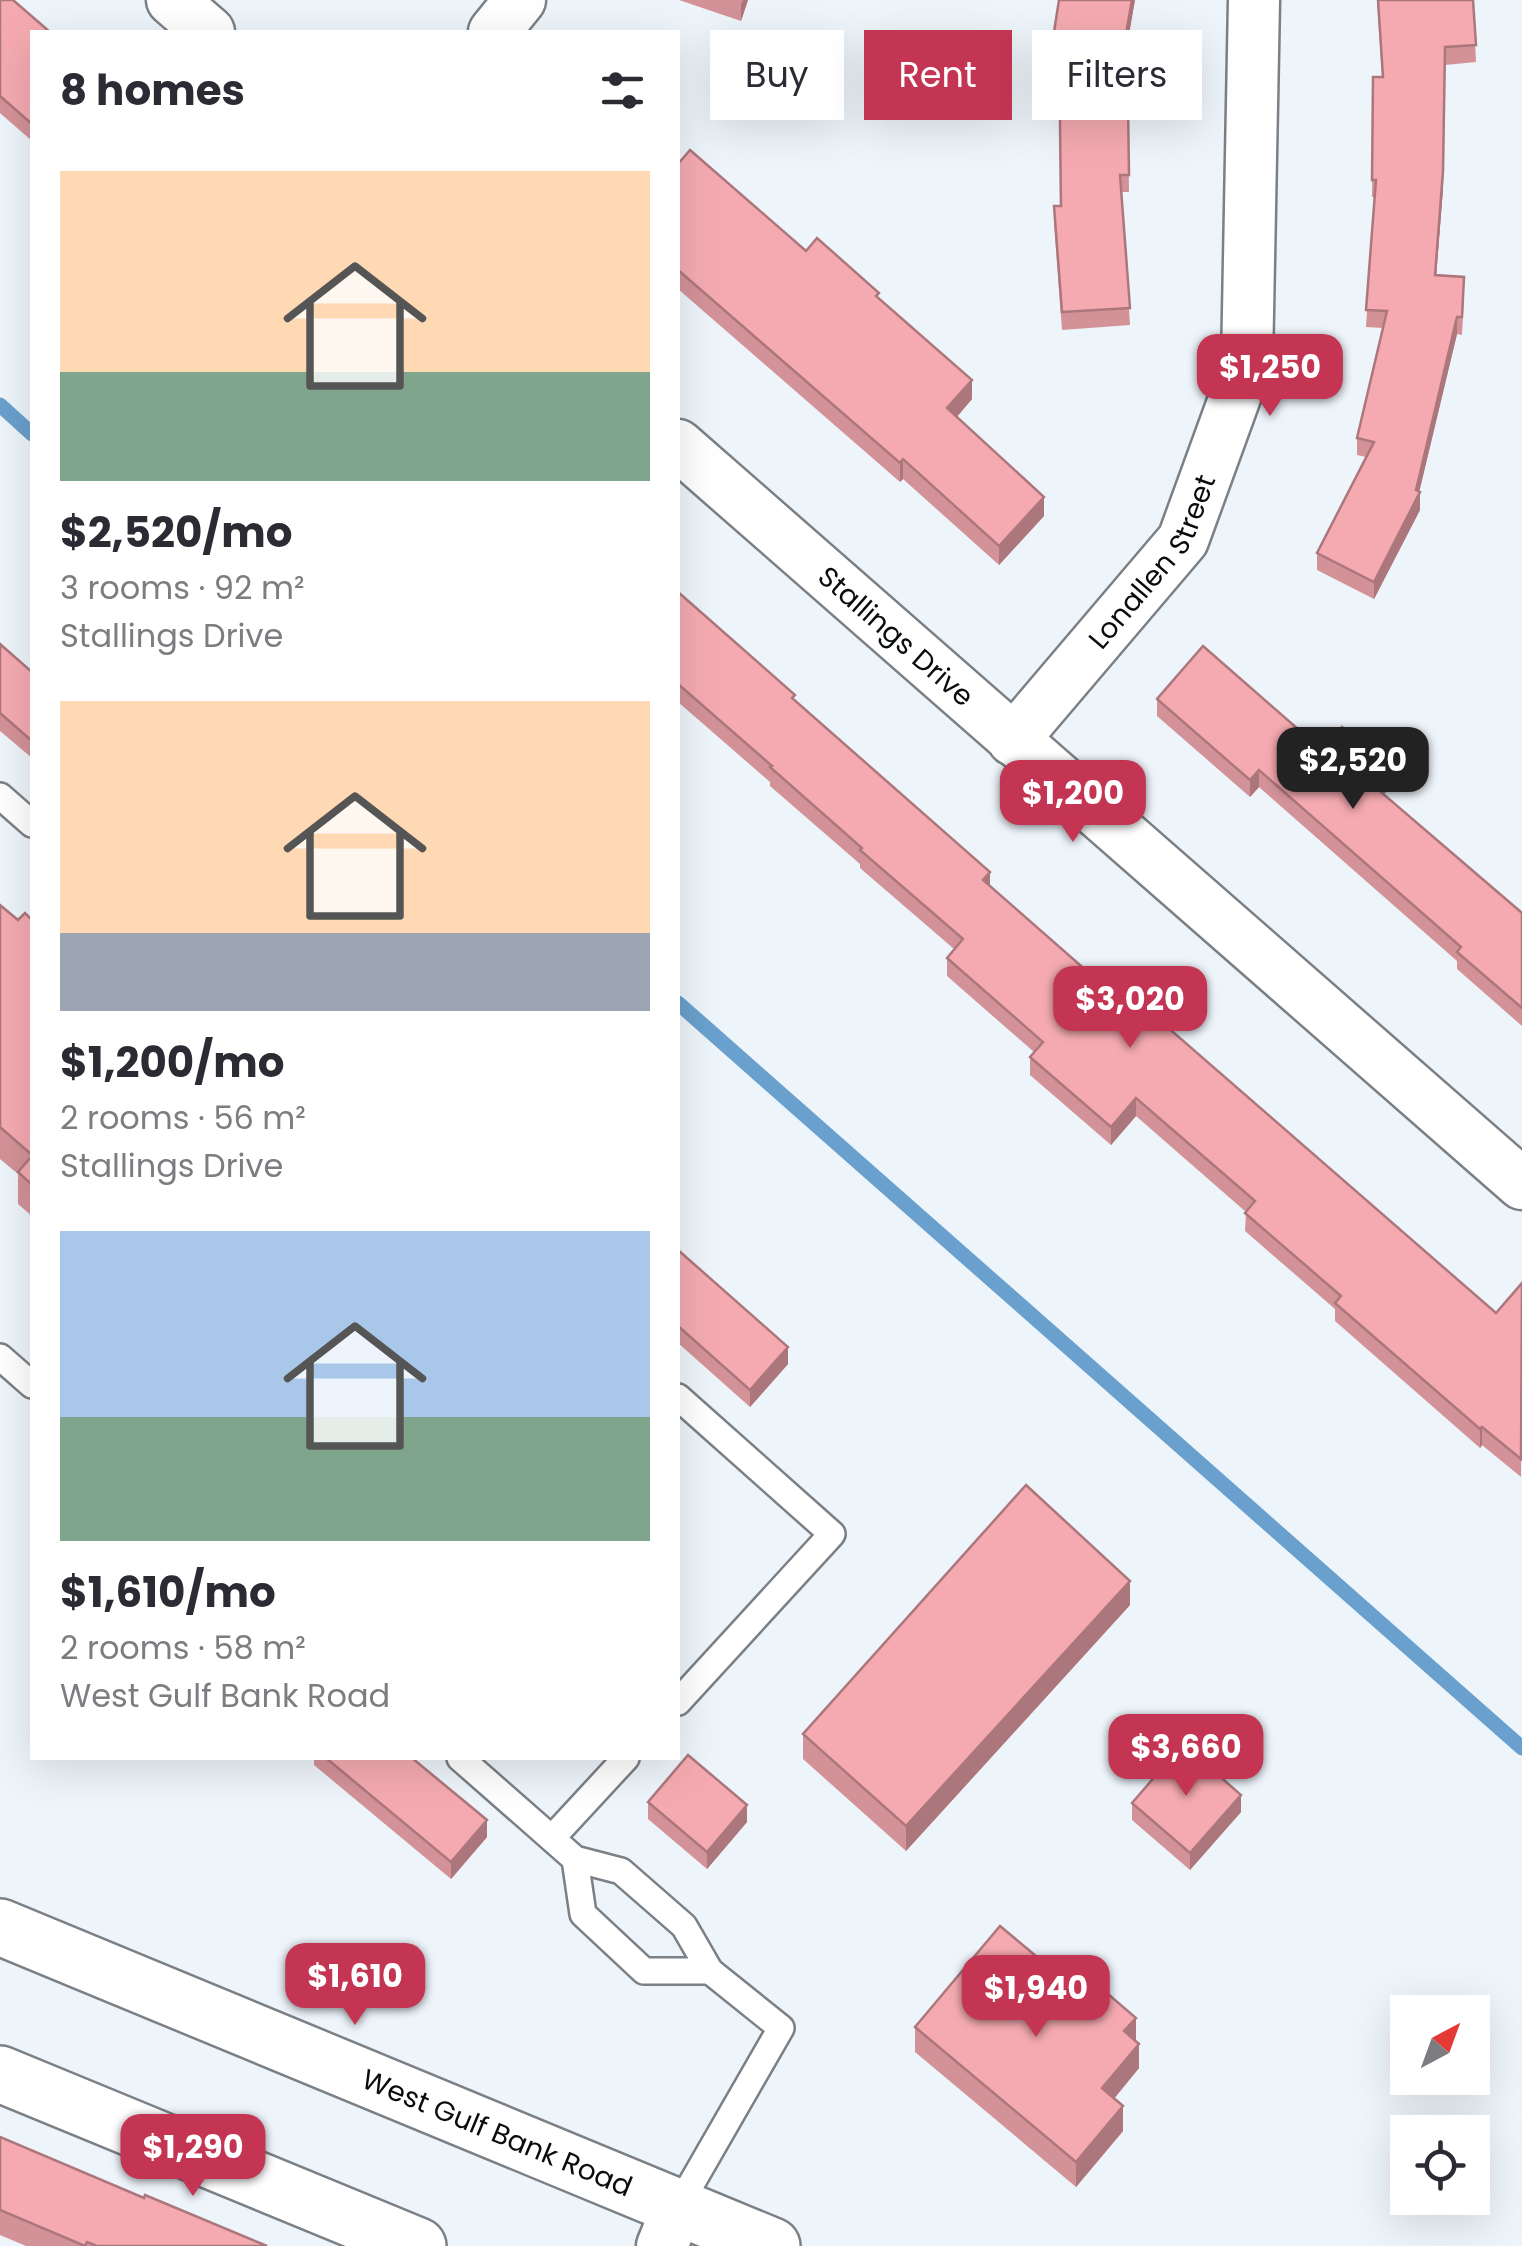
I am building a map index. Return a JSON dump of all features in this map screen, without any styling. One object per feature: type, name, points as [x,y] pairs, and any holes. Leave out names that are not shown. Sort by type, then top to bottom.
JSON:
[{"type":"main road","name":"West Gulf Bank Road","points":[[0,1927],[670,2226],[772,2246]]},
{"type":"main road","points":[[0,2074],[418,2246]]},
{"type":"street","points":[[172,0],[207,30]]},
{"type":"street","points":[[496,30],[520,0]]},
{"type":"street","name":"Lonallen Street","points":[[1012,740],[1184,540],[1248,364],[1254,0]]},
{"type":"street","name":"Stallings Drive","points":[[680,447],[1522,1184]]},
{"type":"lane","points":[[0,796],[30,822]]},
{"type":"lane","points":[[0,1357],[30,1383]]},
{"type":"lane","points":[[680,1399],[832,1534],[680,1700]]},
{"type":"lane","points":[[462,1760],[575,1860],[621,1871],[684,1926],[710,1972],[780,2028],[670,2226]]},
{"type":"lane","points":[[552,1838],[624,1760]]},
{"type":"lane","points":[[575,1860],[583,1914],[644,1972],[710,1972]]},
{"type":"building","points":[[0,0],[13,0],[48,30],[30,30],[30,122],[0,96]]},
{"type":"building","points":[[1059,0],[1132,0],[1127,30],[1054,30]]},
{"type":"building","points":[[1378,0],[1473,0],[1476,45],[1445,47],[1443,171],[1435,275],[1464,277],[1462,317],[1457,317],[1416,490],[1420,492],[1374,582],[1317,553],[1374,442],[1357,438],[1387,311],[1366,310],[1376,180],[1372,180],[1373,77],[1383,77]]},
{"type":"building","points":[[1060,120],[1128,120],[1129,175],[1120,175],[1130,308],[1062,312],[1054,206],[1061,206]]},
{"type":"building","points":[[690,150],[806,251],[817,238],[972,380],[947,408],[1044,497],[999,546],[903,459],[900,463],[680,272],[680,162]]},
{"type":"building","points":[[680,594],[990,872],[983,880],[1097,980],[1104,972],[1496,1313],[1522,1283],[1521,1459],[1480,1429],[1335,1303],[1341,1296],[1245,1213],[1255,1201],[1136,1098],[1111,1127],[1030,1057],[1043,1042],[947,958],[963,939],[860,850],[680,686]]},
{"type":"building","points":[[0,644],[30,670],[30,739],[0,713]]},
{"type":"building","points":[[1203,646],[1322,750],[1342,727],[1391,769],[1375,787],[1522,913],[1522,1008],[1457,952],[1461,947],[1259,770],[1250,780],[1157,699]]},
{"type":"building","points":[[0,905],[18,920],[25,913],[30,918],[30,1153],[0,1127]]},
{"type":"building","points":[[30,1158],[30,1183],[18,1172]]},
{"type":"building","points":[[680,1252],[788,1347],[750,1390],[680,1328]]},
{"type":"building","points":[[1026,1485],[1130,1581],[906,1826],[803,1734]]},
{"type":"building","points":[[1183,1744],[1241,1795],[1190,1853],[1132,1803]]},
{"type":"building","points":[[688,1755],[747,1805],[707,1852],[648,1802]]},
{"type":"building","points":[[328,1760],[414,1760],[487,1820],[451,1862]]},
{"type":"building","points":[[1000,1926],[1060,1976],[1072,1963],[1136,2018],[1124,2031],[1139,2044],[1102,2088],[1123,2106],[1076,2162],[915,2027]]},
{"type":"building","points":[[0,2137],[267,2246],[97,2246],[87,2242],[85,2246],[0,2210]]},
{"type":"waterway","points":[[0,405],[30,432]]},
{"type":"waterway","points":[[680,1005],[1522,1748]]}]
